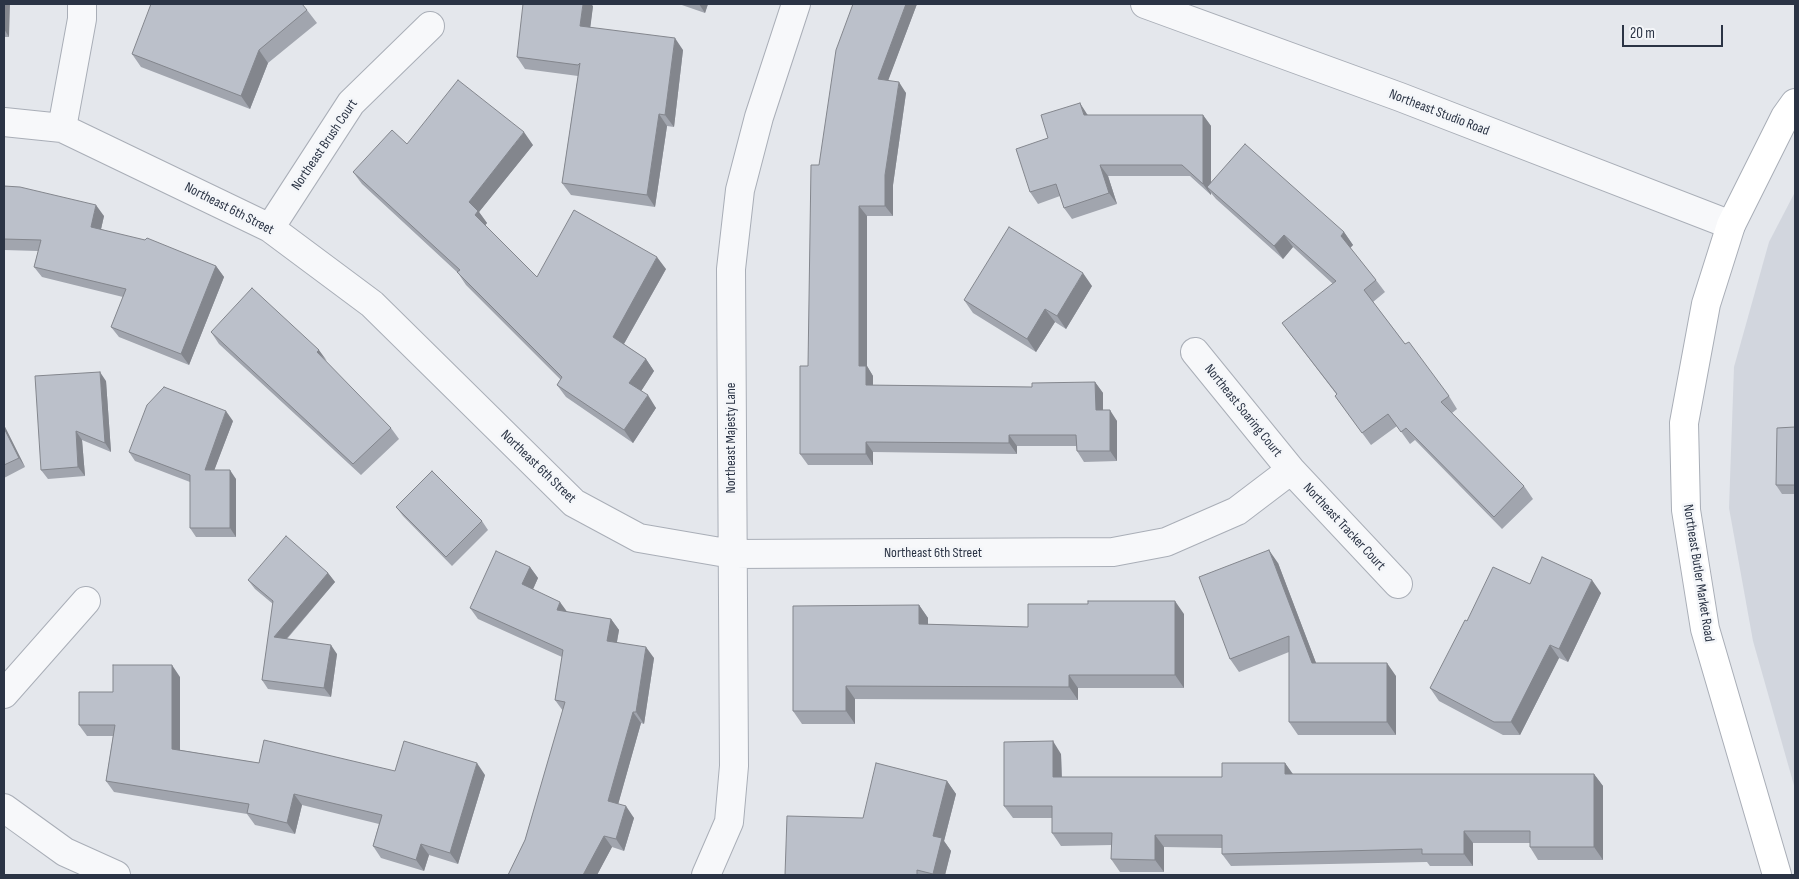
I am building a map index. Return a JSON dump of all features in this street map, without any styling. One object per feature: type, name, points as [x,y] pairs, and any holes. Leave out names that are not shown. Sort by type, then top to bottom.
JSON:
[{"type":"main road","name":"Northeast Butler Market Road","points":[[1777,875],[1705,629],[1686,510],[1684,423],[1706,304],[1731,225],[1785,118],[1795,103]]},
{"type":"street","points":[[62,128],[82,19],[82,4]]},
{"type":"street","name":"Northeast Majesty Lane","points":[[706,875],[729,822],[733,775],[732,259],[740,190],[756,127],[796,4]]},
{"type":"street","name":"Northeast Studio Road","points":[[1145,4],[1400,98],[1731,225]]},
{"type":"street","name":"Northeast Brush Court","points":[[270,228],[351,103],[430,26]]},
{"type":"street","name":"Northeast 6th Street","points":[[4,122],[62,128],[270,228],[372,304],[574,503],[639,538],[732,554],[1113,552],[1166,542],[1237,511],[1290,470]]},
{"type":"street","name":"Northeast Soaring Court","points":[[1195,352],[1290,470]]},
{"type":"street","name":"Northeast Tracker Court","points":[[1290,470],[1398,584]]},
{"type":"street","points":[[4,694],[86,600]]},
{"type":"street","points":[[4,808],[65,852],[116,875]]},
{"type":"shaded area","points":[[1795,192],[1795,789],[1753,641],[1729,508],[1734,367],[1769,242]]},
{"type":"building","points":[[151,4],[302,4],[307,10],[259,50],[241,96],[132,54]]},
{"type":"building","points":[[523,4],[583,4],[580,26],[675,38],[665,115],[659,114],[647,195],[562,183],[580,63],[578,65],[517,57]]},
{"type":"building","points":[[853,4],[906,4],[878,79],[899,82],[885,175],[885,206],[859,206],[859,366],[866,366],[866,385],[1032,387],[1032,383],[1095,382],[1096,410],[1110,410],[1110,451],[1077,451],[1076,435],[1009,435],[1009,443],[866,442],[866,454],[800,454],[800,366],[808,366],[811,165],[819,165],[836,50]]},
{"type":"building","points":[[458,80],[524,132],[469,202],[478,211],[475,215],[537,277],[574,210],[657,257],[613,337],[646,359],[629,383],[648,395],[624,430],[557,385],[562,377],[457,272],[460,270],[353,172],[392,130],[407,144]]},
{"type":"building","points":[[1080,103],[1084,115],[1203,115],[1203,184],[1182,165],[1100,165],[1109,193],[1064,208],[1056,184],[1030,192],[1016,149],[1048,138],[1041,115]]},
{"type":"building","points":[[1245,144],[1344,232],[1341,236],[1376,280],[1364,290],[1405,344],[1409,342],[1449,396],[1441,402],[1524,486],[1494,517],[1406,428],[1401,432],[1388,414],[1362,433],[1335,396],[1337,394],[1282,323],[1336,281],[1284,235],[1274,246],[1207,187]]},
{"type":"building","points":[[4,186],[20,187],[96,205],[91,227],[145,240],[147,238],[216,266],[181,354],[111,327],[126,289],[34,267],[41,240],[4,239]]},
{"type":"building","points":[[1009,227],[1083,273],[1057,316],[1045,309],[1027,339],[964,300]]},
{"type":"building","points":[[252,288],[319,350],[317,352],[391,428],[353,464],[211,332]]},
{"type":"building","points":[[100,372],[105,443],[76,431],[78,467],[41,470],[35,376]]},
{"type":"building","points":[[164,387],[226,411],[205,470],[230,470],[230,528],[190,528],[190,475],[129,452],[147,405]]},
{"type":"building","points":[[1795,427],[1795,485],[1776,485],[1777,428]]},
{"type":"building","points":[[4,428],[19,458],[4,465]]},
{"type":"building","points":[[432,471],[482,521],[446,557],[396,507]]},
{"type":"building","points":[[286,536],[328,573],[274,637],[331,645],[324,688],[262,680],[273,601],[248,580]]},
{"type":"building","points":[[1269,550],[1312,663],[1387,663],[1387,722],[1289,722],[1289,636],[1230,659],[1199,577]]},
{"type":"building","points":[[496,551],[530,567],[522,584],[560,602],[557,610],[611,619],[607,641],[646,647],[636,712],[633,712],[608,801],[626,806],[616,839],[604,836],[583,875],[508,875],[525,840],[565,702],[555,700],[563,650],[470,608]]},
{"type":"building","points":[[1542,557],[1592,580],[1559,649],[1550,645],[1511,722],[1494,722],[1430,688],[1465,620],[1467,621],[1493,567],[1530,584]]},
{"type":"building","points":[[1088,601],[1175,601],[1175,675],[1069,675],[1069,687],[846,686],[846,711],[793,711],[793,606],[919,605],[919,624],[1028,627],[1028,604],[1088,604]]},
{"type":"building","points":[[113,665],[172,665],[172,749],[259,763],[264,740],[395,771],[404,741],[477,763],[450,853],[421,844],[416,860],[373,846],[382,815],[294,794],[287,823],[247,813],[249,804],[106,781],[115,725],[79,725],[79,692],[113,692]]},
{"type":"building","points":[[1053,741],[1053,777],[1222,777],[1222,763],[1285,763],[1285,774],[1594,774],[1594,847],[1530,847],[1530,831],[1464,831],[1464,854],[1422,854],[1422,849],[1222,854],[1222,835],[1155,835],[1155,860],[1111,859],[1112,833],[1052,833],[1052,806],[1004,806],[1004,742]]},
{"type":"building","points":[[876,763],[947,781],[933,836],[942,838],[933,874],[917,870],[917,875],[785,875],[787,816],[863,818]]}]
